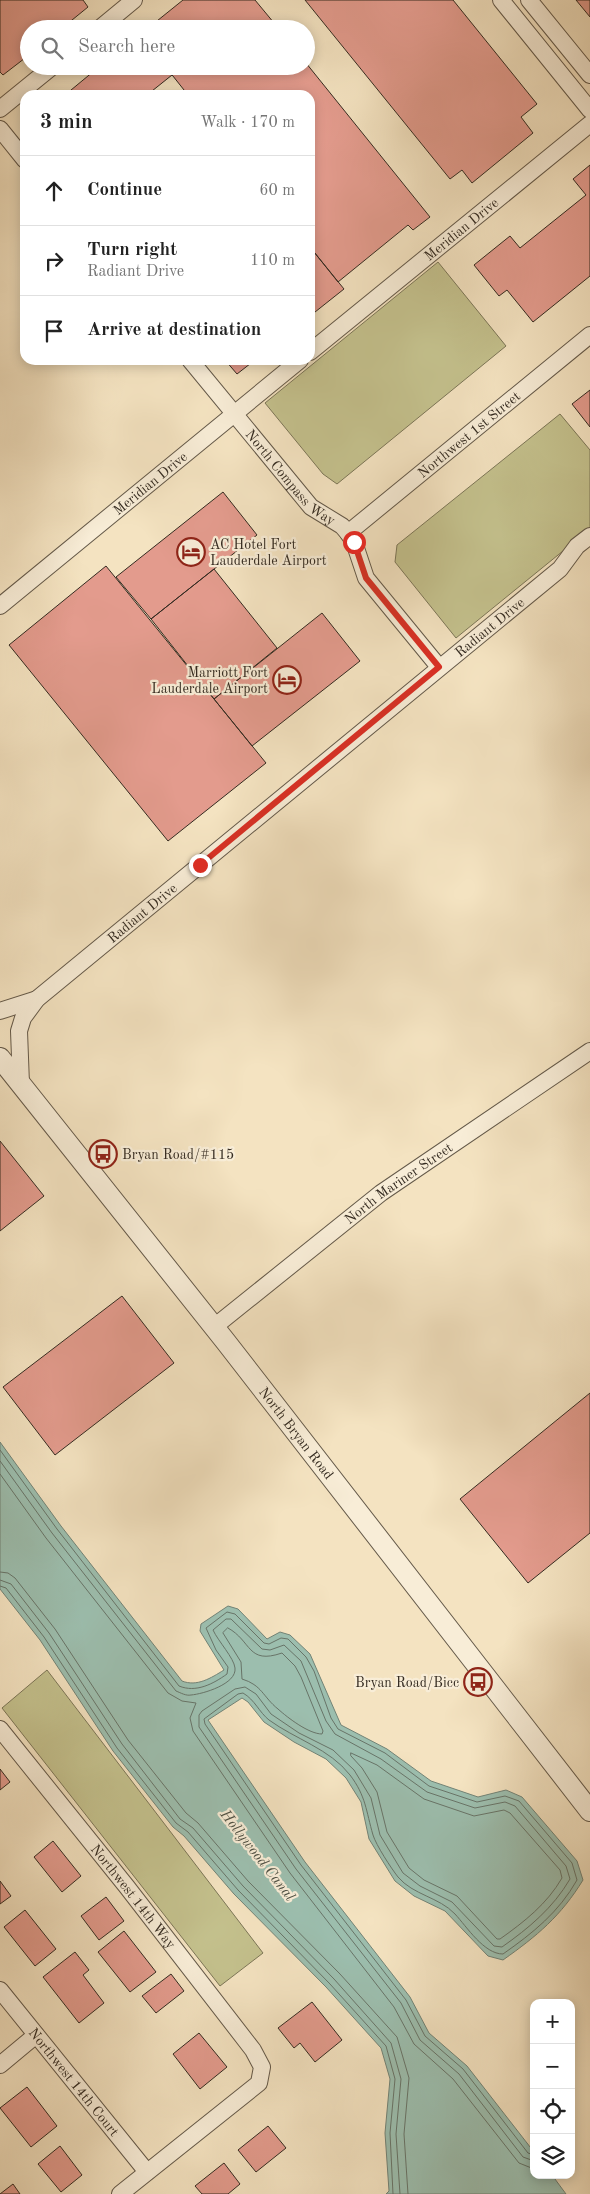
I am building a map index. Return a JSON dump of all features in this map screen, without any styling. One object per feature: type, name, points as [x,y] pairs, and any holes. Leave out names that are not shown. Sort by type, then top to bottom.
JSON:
[{"type":"street","points":[[110,20],[134,0]]},
{"type":"street","points":[[501,0],[590,110]]},
{"type":"street","points":[[529,0],[590,75]]},
{"type":"street","points":[[23,90],[42,75]]},
{"type":"street","points":[[0,109],[20,93]]},
{"type":"street","name":"Meridian Drive","points":[[315,348],[590,124]]},
{"type":"street","points":[[0,129],[20,154]]},
{"type":"street","name":"Northwest 1st Street","points":[[348,533],[590,335]]},
{"type":"street","name":"North Compass Way","points":[[194,365],[311,507],[342,526],[348,533],[354,542],[366,578],[439,667]]},
{"type":"street","name":"Meridian Drive","points":[[0,606],[294,365]]},
{"type":"street","name":"Radiant Drive","points":[[21,1084],[19,1031],[23,1018],[37,999],[560,569],[577,546],[590,536]]},
{"type":"street","name":"Radiant Drive","points":[[0,1011],[37,999]]},
{"type":"street","name":"North Mariner Street","points":[[214,1327],[381,1193],[590,1051]]},
{"type":"street","name":"North Bryan Road","points":[[0,1058],[214,1327],[590,1811]]},
{"type":"street","name":"Northwest 14th Way","points":[[0,1729],[193,1972],[253,2050],[262,2067],[259,2083],[147,2172]]},
{"type":"street","name":"Northwest 14th Court","points":[[0,1990],[147,2172]]},
{"type":"street","points":[[0,2065],[36,2035]]},
{"type":"street","points":[[120,2194],[147,2172]]},
{"type":"shaded area","points":[[438,262],[506,346],[337,484],[323,474],[265,403],[312,365],[315,365],[315,362]]},
{"type":"shaded area","points":[[560,414],[590,450],[590,529],[456,638],[395,562],[397,545]]},
{"type":"shaded area","points":[[47,1670],[263,1953],[220,1986],[2,1708]]},
{"type":"water","name":"Hollywood Canal","points":[[0,1442],[61,1526],[182,1681],[188,1683],[198,1682],[209,1679],[224,1670],[200,1631],[201,1624],[228,1606],[238,1609],[267,1639],[280,1632],[290,1635],[310,1654],[341,1725],[387,1749],[431,1781],[478,1797],[506,1790],[522,1797],[577,1861],[583,1880],[575,1893],[548,1924],[503,1960],[488,1956],[445,1911],[414,1896],[395,1881],[369,1839],[361,1802],[346,1778],[326,1759],[294,1742],[264,1722],[248,1702],[242,1698],[208,1720],[305,1862],[410,1997],[429,2033],[467,2066],[530,2147],[530,2179],[555,2179],[566,2194],[386,2194],[389,2191],[385,2133],[390,2079],[381,2048],[326,1987],[234,1894],[184,1836],[173,1827],[113,1751],[40,1640],[0,1589]]},
{"type":"building","points":[[0,0],[83,0],[88,7],[72,20],[20,20],[20,62],[3,75],[0,72]]},
{"type":"building","points":[[183,0],[255,0],[272,20],[158,20]]},
{"type":"building","points":[[305,0],[453,0],[537,104],[521,117],[533,133],[472,183],[462,170],[450,179]]},
{"type":"building","points":[[576,0],[590,0],[590,17]]},
{"type":"building","points":[[315,74],[430,217],[413,230],[408,225],[338,282],[315,253],[315,90],[184,90],[172,75]]},
{"type":"building","points":[[89,75],[172,75],[153,90],[71,90]]},
{"type":"building","points":[[590,165],[590,276],[533,322],[507,290],[499,296],[474,265],[510,236],[520,248],[586,195],[573,179]]},
{"type":"building","points":[[315,253],[344,289],[315,312]]},
{"type":"building","points":[[229,365],[249,365],[237,374]]},
{"type":"building","points":[[590,390],[590,427],[572,404]]},
{"type":"building","name":"AC Hotel Fort Lauderdale Airport","points":[[223,492],[257,535],[151,619],[116,577]]},
{"type":"building","points":[[106,566],[266,763],[168,841],[9,645]]},
{"type":"building","points":[[214,569],[277,648],[214,699],[151,619]]},
{"type":"building","name":"Marriott Fort Lauderdale Airport","points":[[322,613],[360,661],[252,746],[214,699]]},
{"type":"building","points":[[0,1141],[44,1196],[0,1231]]},
{"type":"building","points":[[122,1296],[174,1363],[55,1455],[3,1387]]},
{"type":"building","points":[[590,1393],[590,1533],[528,1583],[460,1499]]},
{"type":"building","points":[[0,1769],[10,1782],[0,1790]]},
{"type":"building","points":[[53,1841],[81,1876],[62,1892],[34,1857]]},
{"type":"building","points":[[0,1881],[11,1896],[0,1904]]},
{"type":"building","points":[[106,1897],[124,1921],[99,1940],[81,1916]]},
{"type":"building","points":[[25,1910],[56,1949],[35,1966],[4,1927]]},
{"type":"building","points":[[124,1931],[156,1972],[130,1992],[98,1952]]},
{"type":"building","points":[[75,1952],[89,1970],[83,1975],[104,2003],[79,2023],[43,1977]]},
{"type":"building","points":[[171,1974],[184,1991],[156,2013],[142,1996]]},
{"type":"building","points":[[312,2002],[342,2040],[315,2062],[300,2043],[294,2048],[278,2028]]},
{"type":"building","points":[[199,2033],[227,2067],[200,2089],[173,2054]]},
{"type":"building","points":[[27,2087],[57,2126],[31,2147],[0,2108]]},
{"type":"building","points":[[268,2126],[286,2148],[256,2172],[238,2150]]},
{"type":"building","points":[[60,2146],[82,2175],[61,2192],[38,2164]]},
{"type":"building","points":[[224,2163],[240,2184],[228,2194],[202,2194],[195,2186]]},
{"type":"building","points":[[13,2184],[20,2194],[0,2194]]},
{"type":"place","name":"AC Hotel Fort Lauderdale Airport","points":[[191,552]]},
{"type":"place","name":"Marriott Fort Lauderdale Airport","points":[[287,680]]},
{"type":"place","name":"Bryan Road/#115","points":[[103,1154]]},
{"type":"place","name":"Bryan Road/Bicc","points":[[478,1682]]},
{"type":"route","points":[[200,865],[439,667],[366,578],[354,542]]}]
